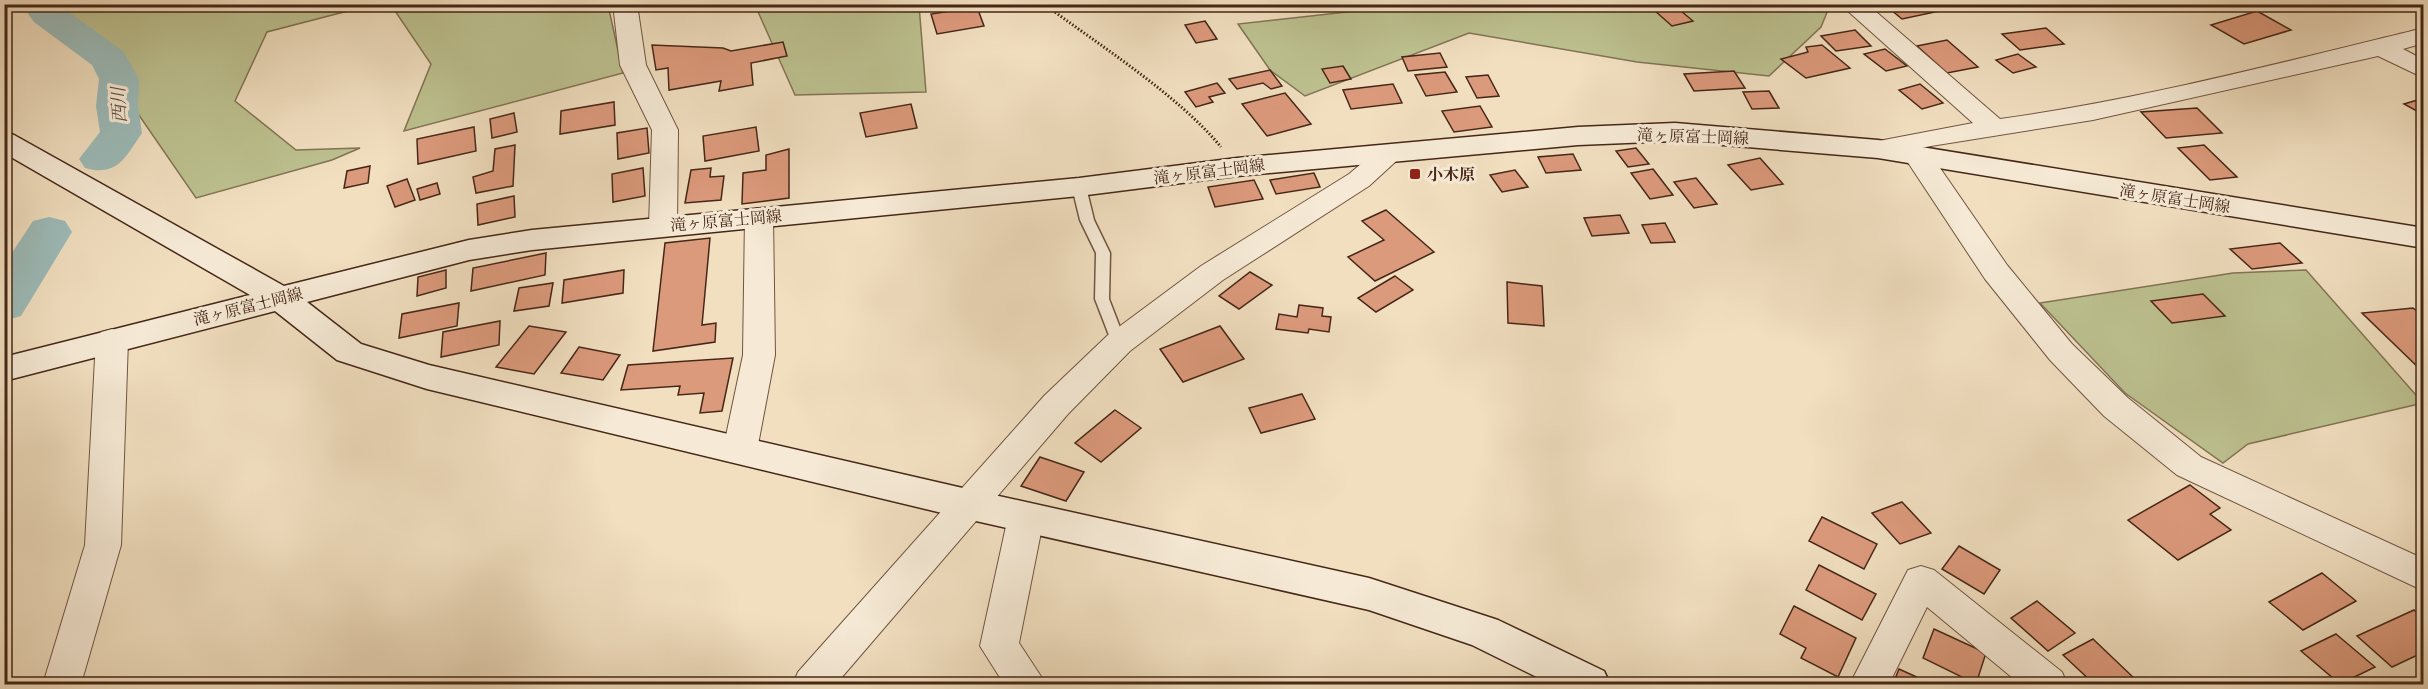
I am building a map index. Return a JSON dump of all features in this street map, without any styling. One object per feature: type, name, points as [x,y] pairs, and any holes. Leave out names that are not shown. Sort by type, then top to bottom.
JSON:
[{"type":"main road","name":"滝ヶ原富士岡線","points":[[4,369],[469,250],[663,226],[1079,188],[1237,166],[1578,136],[1675,132],[1878,149],[1918,158],[2424,238]]},
{"type":"main road","points":[[4,141],[280,298],[349,352],[427,377],[967,504],[1369,594],[1484,632],[1590,684]]},
{"type":"street","points":[[625,4],[633,65],[665,130],[663,226]]},
{"type":"street","points":[[1852,4],[1996,129]]},
{"type":"street","points":[[1878,149],[1924,136],[1996,129],[2092,112],[2382,48],[2424,35]]},
{"type":"street","points":[[2382,48],[2424,71]]},
{"type":"street","points":[[812,684],[967,504],[1056,405],[1119,343],[1212,273],[1359,180],[1390,153]]},
{"type":"street","points":[[1918,158],[1996,272],[2061,352],[2116,407],[2189,466],[2424,576]]},
{"type":"street","points":[[740,450],[759,355],[759,217]]},
{"type":"street","points":[[62,684],[103,545],[112,340]]},
{"type":"street","points":[[1026,517],[999,646],[1026,684]]},
{"type":"street","points":[[1869,684],[1921,581],[2048,684]]},
{"type":"lane","points":[[1079,188],[1087,220],[1103,253],[1102,299],[1119,343]]},
{"type":"path","points":[[1044,4],[1168,97],[1208,132],[1237,166]]},
{"type":"green space","points":[[1419,4],[1830,5],[1821,27],[1769,76],[1637,62],[1469,33],[1305,96],[1270,70],[1238,24]]},
{"type":"green space","points":[[63,5],[371,5],[267,32],[235,101],[296,150],[360,148],[332,160],[196,198]]},
{"type":"green space","points":[[391,5],[608,5],[623,73],[404,131],[431,64]]},
{"type":"green space","points":[[755,5],[919,5],[926,92],[795,95]]},
{"type":"green space","points":[[2306,270],[2423,403],[2248,444],[2223,463],[2125,393],[2040,303],[2233,273]]},
{"type":"building","points":[[1884,4],[1968,4],[1968,5],[1902,19]]},
{"type":"building","points":[[1675,6],[1693,21],[1672,26],[1654,10]]},
{"type":"building","points":[[977,7],[984,26],[937,34],[931,14]]},
{"type":"building","points":[[2257,11],[2291,30],[2244,44],[2211,25]]},
{"type":"building","points":[[1205,21],[1217,39],[1196,43],[1185,25]]},
{"type":"building","points":[[2046,28],[2064,44],[2020,50],[2002,34]]},
{"type":"building","points":[[1855,30],[1871,46],[1836,51],[1821,36]]},
{"type":"building","points":[[1947,40],[1978,67],[1947,73],[1917,46]]},
{"type":"building","points":[[783,42],[787,56],[751,63],[753,85],[719,91],[721,81],[669,90],[668,68],[656,70],[652,45],[723,48],[731,51]]},
{"type":"building","points":[[1822,45],[1850,68],[1806,78],[1781,59],[1808,52],[1806,47]]},
{"type":"building","points":[[1885,49],[1907,66],[1886,71],[1864,54]]},
{"type":"building","points":[[1440,53],[1447,67],[1408,71],[1402,57]]},
{"type":"building","points":[[2018,54],[2036,67],[2013,73],[1996,60]]},
{"type":"building","points":[[1343,66],[1351,79],[1330,83],[1322,69]]},
{"type":"building","points":[[1270,70],[1282,86],[1271,89],[1263,83],[1237,89],[1229,79]]},
{"type":"building","points":[[1734,71],[1745,88],[1694,91],[1684,74]]},
{"type":"building","points":[[1445,72],[1457,92],[1426,96],[1415,75]]},
{"type":"building","points":[[1488,75],[1499,96],[1477,98],[1466,77]]},
{"type":"building","points":[[1217,83],[1225,93],[1209,97],[1213,102],[1196,107],[1185,92]]},
{"type":"building","points":[[1393,84],[1402,103],[1351,109],[1343,90]]},
{"type":"building","points":[[1920,84],[1943,103],[1922,109],[1899,90]]},
{"type":"building","points":[[1769,91],[1779,108],[1752,109],[1743,92]]},
{"type":"building","points":[[1285,93],[1311,124],[1267,136],[1242,104]]},
{"type":"building","points":[[2424,98],[2424,115],[2404,104]]},
{"type":"building","points":[[614,102],[615,125],[560,134],[561,111]]},
{"type":"building","points":[[911,104],[917,128],[866,137],[860,113]]},
{"type":"building","points":[[1480,106],[1492,127],[1454,132],[1442,111]]},
{"type":"building","points":[[2197,108],[2222,133],[2166,138],[2141,112]]},
{"type":"building","points":[[514,113],[517,132],[492,138],[490,119]]},
{"type":"building","points":[[474,127],[476,151],[418,164],[417,139]]},
{"type":"building","points":[[756,127],[759,151],[705,161],[703,136]]},
{"type":"building","points":[[647,128],[649,153],[618,159],[617,133]]},
{"type":"building","points":[[515,145],[513,186],[476,193],[473,177],[493,171],[495,149]]},
{"type":"building","points":[[2204,145],[2237,177],[2210,180],[2178,148]]},
{"type":"building","points":[[1636,148],[1649,164],[1628,167],[1616,151]]},
{"type":"building","points":[[789,149],[789,198],[742,204],[743,173],[766,170],[766,155]]},
{"type":"building","points":[[1573,154],[1581,170],[1546,173],[1538,157]]},
{"type":"building","points":[[1760,158],[1783,184],[1751,190],[1728,165]]},
{"type":"building","points":[[370,166],[368,183],[344,188],[347,171]]},
{"type":"building","points":[[643,168],[645,196],[613,202],[612,174]]},
{"type":"building","points":[[711,168],[710,177],[724,176],[721,200],[685,203],[691,170]]},
{"type":"building","points":[[1653,169],[1673,195],[1650,199],[1631,173]]},
{"type":"building","points":[[1515,170],[1528,187],[1502,192],[1490,175]]},
{"type":"building","points":[[1314,173],[1320,187],[1276,194],[1270,180]]},
{"type":"building","points":[[1696,178],[1717,204],[1694,208],[1674,182]]},
{"type":"building","points":[[407,179],[415,200],[395,207],[387,186]]},
{"type":"building","points":[[1254,180],[1263,199],[1215,207],[1208,187]]},
{"type":"building","points":[[437,183],[440,194],[420,200],[417,189]]},
{"type":"building","points":[[514,196],[515,217],[478,225],[477,204]]},
{"type":"building","points":[[1386,210],[1434,252],[1375,281],[1348,257],[1384,240],[1362,221]]},
{"type":"building","points":[[1620,215],[1629,233],[1592,236],[1584,218]]},
{"type":"building","points":[[1665,223],[1675,242],[1651,243],[1642,225]]},
{"type":"building","points":[[710,238],[702,325],[716,323],[715,342],[653,351],[665,243]]},
{"type":"building","points":[[2280,243],[2302,263],[2252,269],[2230,249]]},
{"type":"building","points":[[546,253],[545,275],[471,291],[473,268]]},
{"type":"building","points":[[446,270],[446,288],[417,296],[418,277]]},
{"type":"building","points":[[624,270],[623,293],[562,303],[564,280]]},
{"type":"building","points":[[1250,272],[1272,285],[1239,309],[1219,296]]},
{"type":"building","points":[[1395,276],[1413,290],[1376,312],[1358,298]]},
{"type":"building","points":[[1507,282],[1542,286],[1544,326],[1508,323]]},
{"type":"building","points":[[553,283],[549,306],[514,311],[519,288]]},
{"type":"building","points":[[2203,294],[2225,316],[2172,323],[2151,301]]},
{"type":"building","points":[[459,303],[457,326],[399,338],[402,314]]},
{"type":"building","points":[[1299,305],[1323,308],[1322,316],[1331,317],[1329,332],[1309,329],[1308,333],[1276,329],[1279,314],[1297,317]]},
{"type":"building","points":[[2413,308],[2424,317],[2424,373],[2362,313]]},
{"type":"building","points":[[500,321],[499,345],[441,357],[443,332]]},
{"type":"building","points":[[529,326],[566,332],[534,374],[496,367]]},
{"type":"building","points":[[1220,326],[1244,359],[1183,382],[1160,349]]},
{"type":"building","points":[[579,347],[620,355],[603,380],[561,373]]},
{"type":"building","points":[[733,358],[722,411],[700,413],[704,393],[678,395],[680,386],[621,390],[628,365]]},
{"type":"building","points":[[1302,394],[1315,419],[1261,433],[1249,408]]},
{"type":"building","points":[[1115,410],[1141,428],[1101,462],[1075,443]]},
{"type":"building","points":[[1040,457],[1084,472],[1066,501],[1021,486]]},
{"type":"building","points":[[2190,485],[2220,508],[2210,514],[2231,530],[2178,560],[2128,520]]},
{"type":"building","points":[[1902,502],[1931,533],[1900,544],[1872,513]]},
{"type":"building","points":[[1822,517],[1877,544],[1864,569],[1809,541]]},
{"type":"building","points":[[1959,546],[2000,570],[1984,594],[1942,569]]},
{"type":"building","points":[[1819,565],[1876,594],[1862,620],[1806,590]]},
{"type":"building","points":[[2322,573],[2356,601],[2303,630],[2269,602]]},
{"type":"building","points":[[2037,601],[2075,633],[2048,651],[2011,618]]},
{"type":"building","points":[[1794,606],[1856,638],[1838,677],[1801,658],[1806,648],[1780,634]]},
{"type":"building","points":[[2414,610],[2424,619],[2424,652],[2392,667],[2357,636]]},
{"type":"building","points":[[1934,629],[1986,653],[1976,684],[1923,658]]},
{"type":"building","points":[[2336,634],[2375,667],[2340,684],[2301,651]]},
{"type":"building","points":[[2093,639],[2135,679],[2126,684],[2094,684],[2063,655]]},
{"type":"building","points":[[1899,669],[1932,684],[1893,684]]},
{"type":"waterway","name":"西川","points":[[48,4],[47,14],[109,59],[119,79],[117,106],[121,133],[100,159]]},
{"type":"waterway","name":"西川","points":[[4,304],[49,232]]},
{"type":"place","name":"小木原","points":[[1415,174]]}]
